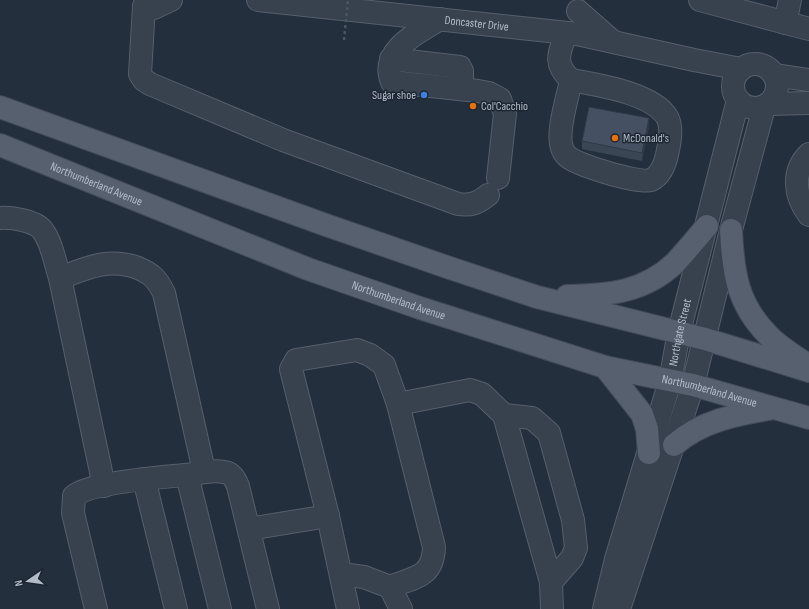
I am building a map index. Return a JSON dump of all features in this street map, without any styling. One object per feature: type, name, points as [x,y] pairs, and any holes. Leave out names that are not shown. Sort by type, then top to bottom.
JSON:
[{"type":"main road","points":[[0,107],[326,225],[538,296],[705,339],[809,371]]},
{"type":"main road","name":"Northumberland Avenue","points":[[0,145],[308,269],[420,308],[605,367],[693,385],[809,418]]},
{"type":"main road","points":[[538,296],[599,296],[630,290],[652,280],[675,263],[707,226]]},
{"type":"main road","points":[[731,230],[733,265],[740,295],[750,314],[769,336],[809,366]]},
{"type":"main road","points":[[605,367],[642,414],[647,429],[649,453]]},
{"type":"main road","points":[[674,445],[692,431],[710,423],[730,416],[774,408]]},
{"type":"street","points":[[171,0],[154,8],[143,3],[140,74],[144,80],[150,84],[283,140],[458,204],[469,205],[478,202],[493,186],[505,114],[500,99],[489,93],[462,89],[462,71],[460,67],[391,59],[405,40],[440,19]]},
{"type":"street","name":"Doncaster Drive","points":[[258,0],[572,33],[742,69]]},
{"type":"street","points":[[785,23],[790,0]]},
{"type":"street","points":[[709,1],[749,6],[785,23],[809,29]]},
{"type":"street","points":[[571,80],[562,129],[562,148],[567,156],[577,162],[634,180],[650,180],[661,172],[667,157],[670,132],[668,118],[660,108],[643,98],[571,80],[562,72],[558,62],[559,52],[572,33],[579,5]]},
{"type":"street","points":[[579,5],[612,41]]},
{"type":"street","name":"Doncaster Drive","points":[[694,60],[736,95]]},
{"type":"street","points":[[742,69],[752,64],[759,64],[766,66],[774,74],[809,80]]},
{"type":"street","name":"Northgate Street","points":[[604,609],[616,559],[670,380],[679,332],[707,226],[736,95],[736,76],[742,69]]},
{"type":"street","name":"Northgate Street","points":[[619,609],[693,385],[731,230],[766,105],[774,98],[777,91],[777,83],[774,74]]},
{"type":"street","points":[[736,95],[747,107],[755,108],[766,105],[809,103]]},
{"type":"street","points":[[809,154],[800,171],[797,194],[801,204],[809,215]]},
{"type":"street","points":[[0,218],[22,220],[43,230],[60,278],[104,486]]},
{"type":"street","points":[[60,278],[100,264],[113,262],[128,264],[145,271],[157,279],[164,293],[220,609]]},
{"type":"street","points":[[348,609],[328,516],[291,369],[296,360],[357,350],[370,355],[384,366],[398,404],[434,547],[433,561],[426,572],[390,587]]},
{"type":"street","points":[[398,404],[470,390],[482,394],[504,415],[551,582],[552,609]]},
{"type":"street","points":[[504,415],[532,418],[549,433],[573,520],[576,548],[572,558],[551,582]]},
{"type":"street","points":[[96,609],[73,512],[74,496],[79,491],[144,479],[196,473],[224,472],[232,475],[238,486],[268,609]]},
{"type":"street","points":[[144,479],[176,609]]},
{"type":"street","points":[[249,529],[328,516]]},
{"type":"street","points":[[341,574],[364,577],[390,587],[402,609]]},
{"type":"path","points":[[344,40],[348,0]]},
{"type":"building","name":"McDonald's","points":[[589,107],[649,118],[642,153],[582,141]]},
{"type":"place","name":"Sugar shoe","points":[[424,95]]},
{"type":"place","name":"Col'Cacchio","points":[[473,106]]},
{"type":"place","name":"McDonald's","points":[[615,138]]}]
